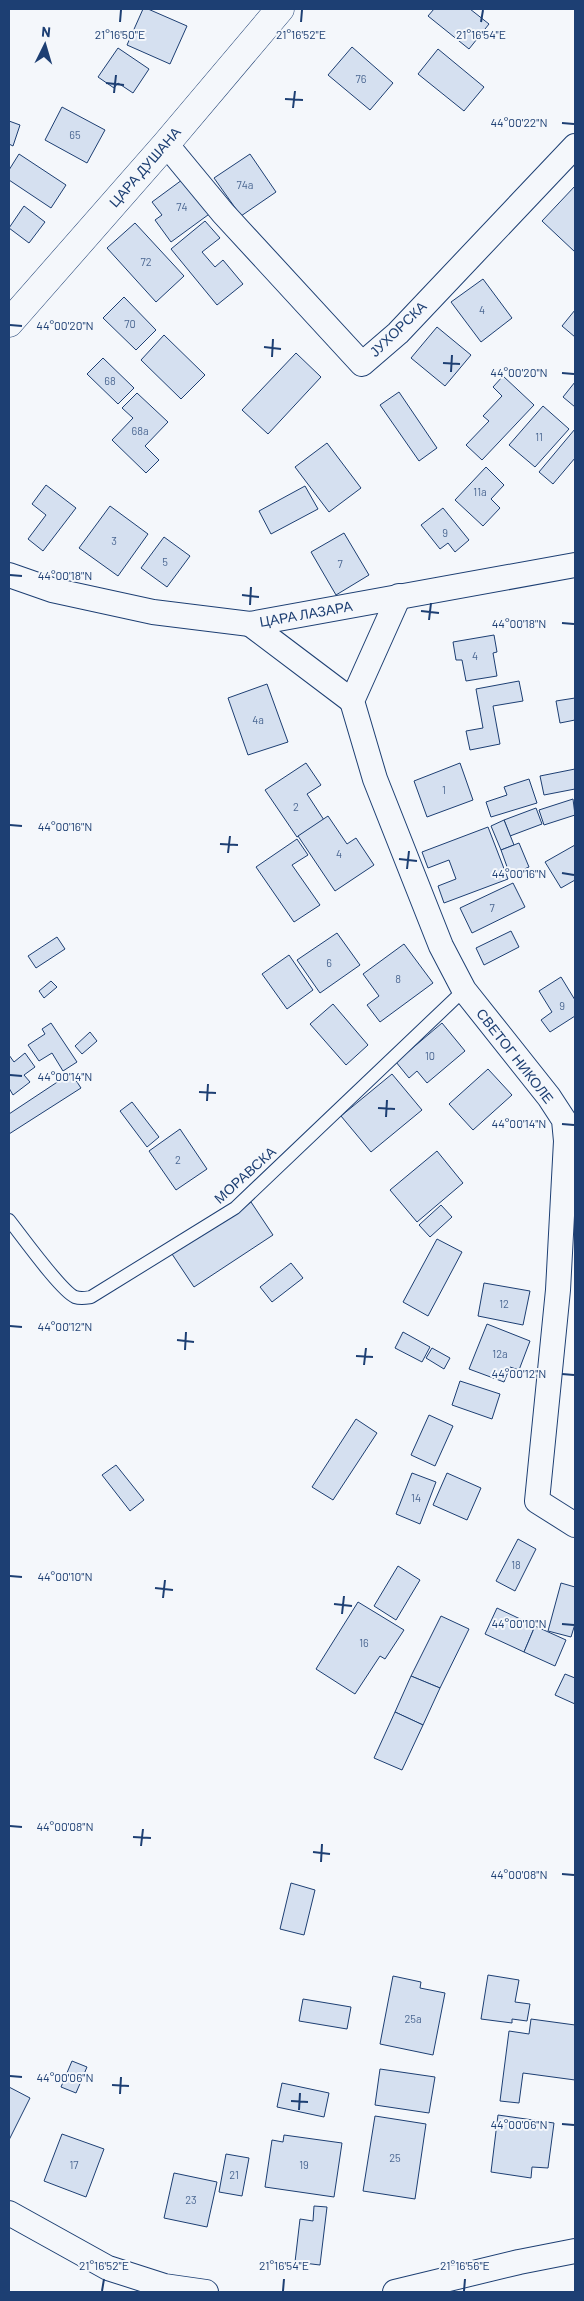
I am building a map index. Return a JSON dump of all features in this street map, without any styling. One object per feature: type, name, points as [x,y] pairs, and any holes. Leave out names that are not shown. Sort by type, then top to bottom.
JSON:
[{"type":"main road","name":"ЦАРА ДУШАНА","points":[[9,323],[166,144],[280,9]]},
{"type":"street","name":"ЈУХОРСКА","points":[[166,144],[224,213],[362,364],[398,333],[575,146]]},
{"type":"street","name":"ЦАРА ЛАЗАРА","points":[[9,575],[52,590],[153,612],[250,624],[575,565]]},
{"type":"street","points":[[250,624],[352,701],[399,596]]},
{"type":"street","name":"СВЕТОГ НИКОЛЕ","points":[[352,701],[375,778],[441,946],[464,990],[549,1097],[564,1120],[566,1141],[558,1290],[537,1501],[575,1524]]},
{"type":"street","points":[[9,2213],[108,2268],[164,2286],[206,2292]]},
{"type":"street","points":[[395,2292],[519,2262],[575,2251]]},
{"type":"lane","name":"МОРАВСКА","points":[[9,1220],[58,1281],[73,1296],[82,1299],[91,1297],[235,1208],[464,990]]},
{"type":"building","points":[[143,9],[148,9],[187,26],[170,64],[127,45]]},
{"type":"building","points":[[434,9],[470,9],[489,24],[469,49],[428,16]]},
{"type":"building","points":[[352,47],[393,83],[370,110],[328,75]]},
{"type":"building","points":[[118,48],[149,69],[133,93],[118,83],[114,88],[98,77]]},
{"type":"building","points":[[438,49],[484,87],[464,111],[418,74]]},
{"type":"building","points":[[62,107],[105,130],[87,163],[45,140]]},
{"type":"building","points":[[9,121],[20,125],[13,146],[9,144]]},
{"type":"building","points":[[19,154],[66,185],[51,208],[9,180],[9,170]]},
{"type":"building","points":[[250,154],[276,192],[241,216],[214,178]]},
{"type":"building","points":[[186,177],[212,212],[171,242],[155,220],[162,215],[152,202]]},
{"type":"building","points":[[575,186],[575,252],[542,221]]},
{"type":"building","points":[[24,206],[45,222],[29,243],[9,228]]},
{"type":"building","points":[[205,221],[220,238],[202,252],[215,267],[223,260],[243,284],[217,305],[171,249]]},
{"type":"building","points":[[135,223],[184,276],[156,302],[107,248]]},
{"type":"building","points":[[483,279],[512,318],[481,342],[451,302]]},
{"type":"building","points":[[124,297],[156,330],[136,350],[103,318]]},
{"type":"building","points":[[575,310],[575,337],[562,326]]},
{"type":"building","points":[[437,327],[471,355],[445,386],[411,358]]},
{"type":"building","points":[[164,335],[205,375],[181,399],[141,360]]},
{"type":"building","points":[[296,353],[321,377],[268,434],[242,410]]},
{"type":"building","points":[[103,358],[134,388],[118,404],[87,374]]},
{"type":"building","points":[[503,376],[534,405],[482,460],[466,445],[489,421],[483,416],[502,396],[493,387]]},
{"type":"building","points":[[575,382],[575,407],[563,397]]},
{"type":"building","points":[[399,392],[437,448],[419,461],[380,405]]},
{"type":"building","points":[[137,393],[168,422],[145,446],[159,460],[146,473],[112,440],[133,418],[122,408]]},
{"type":"building","points":[[543,406],[569,429],[535,467],[509,445]]},
{"type":"building","points":[[575,429],[575,458],[553,484],[539,472]]},
{"type":"building","points":[[327,443],[361,488],[329,512],[295,467]]},
{"type":"building","points":[[486,467],[504,485],[491,499],[500,508],[483,526],[455,500]]},
{"type":"building","points":[[46,485],[76,508],[43,551],[28,539],[46,515],[32,504]]},
{"type":"building","points":[[305,486],[318,509],[271,534],[259,511]]},
{"type":"building","points":[[110,506],[148,534],[118,576],[79,548]]},
{"type":"building","points":[[443,508],[469,540],[455,552],[448,543],[440,549],[421,525]]},
{"type":"building","points":[[344,533],[369,575],[336,595],[311,552]]},
{"type":"building","points":[[164,537],[190,556],[167,587],[141,568]]},
{"type":"building","points":[[494,635],[497,652],[493,653],[497,676],[466,681],[462,660],[456,660],[453,642]]},
{"type":"building","points":[[519,681],[523,701],[493,706],[500,744],[470,750],[466,731],[483,728],[476,689]]},
{"type":"building","points":[[267,684],[288,742],[248,755],[228,698]]},
{"type":"building","points":[[575,698],[575,720],[560,723],[556,701]]},
{"type":"building","points":[[306,763],[321,785],[307,794],[324,820],[297,837],[265,790]]},
{"type":"building","points":[[460,763],[473,800],[427,817],[414,781]]},
{"type":"building","points":[[575,769],[575,789],[544,795],[540,776]]},
{"type":"building","points":[[529,779],[537,803],[491,817],[486,802],[507,795],[504,787]]},
{"type":"building","points":[[573,799],[575,815],[544,825],[539,810]]},
{"type":"building","points":[[536,808],[542,824],[510,836],[504,820]]},
{"type":"building","points":[[328,816],[347,844],[356,838],[374,865],[335,891],[298,836]]},
{"type":"building","points":[[504,820],[514,845],[501,850],[491,826]]},
{"type":"building","points":[[488,827],[508,879],[444,903],[438,886],[456,879],[449,860],[428,868],[422,852]]},
{"type":"building","points":[[297,839],[308,855],[292,865],[320,905],[294,922],[256,867]]},
{"type":"building","points":[[519,843],[529,867],[510,875],[501,850]]},
{"type":"building","points":[[575,845],[575,880],[561,888],[545,862]]},
{"type":"building","points":[[513,883],[525,907],[472,933],[460,908]]},
{"type":"building","points":[[511,931],[519,947],[484,965],[476,948]]},
{"type":"building","points":[[337,933],[360,965],[320,993],[297,960]]},
{"type":"building","points":[[57,937],[65,949],[36,968],[28,956]]},
{"type":"building","points":[[404,944],[433,983],[380,1022],[367,1005],[379,996],[363,974]]},
{"type":"building","points":[[289,955],[313,990],[287,1009],[262,974]]},
{"type":"building","points":[[561,977],[575,1000],[575,1016],[550,1032],[541,1020],[552,1012],[539,991]]},
{"type":"building","points":[[51,981],[57,987],[44,998],[39,991]]},
{"type":"building","points":[[333,1004],[368,1045],[346,1065],[310,1024]]},
{"type":"building","points":[[51,1023],[77,1062],[63,1071],[52,1053],[39,1061],[28,1045],[45,1034],[42,1029]]},
{"type":"building","points":[[442,1023],[465,1051],[427,1083],[417,1071],[409,1078],[396,1062]]},
{"type":"building","points":[[90,1032],[97,1041],[82,1054],[75,1046]]},
{"type":"building","points":[[25,1053],[35,1067],[24,1075],[30,1082],[13,1095],[9,1088],[9,1055],[14,1062]]},
{"type":"building","points":[[488,1069],[512,1095],[473,1130],[449,1104]]},
{"type":"building","points":[[71,1073],[81,1088],[9,1134],[9,1114]]},
{"type":"building","points":[[392,1074],[422,1110],[371,1152],[341,1116]]},
{"type":"building","points":[[132,1102],[159,1137],[147,1147],[120,1111]]},
{"type":"building","points":[[180,1129],[207,1169],[176,1190],[149,1151]]},
{"type":"building","points":[[437,1151],[463,1183],[417,1222],[390,1190]]},
{"type":"building","points":[[251,1202],[273,1235],[194,1287],[172,1254]]},
{"type":"building","points":[[441,1205],[452,1217],[430,1237],[419,1225]]},
{"type":"building","points":[[437,1239],[462,1252],[428,1316],[403,1302]]},
{"type":"building","points":[[291,1263],[303,1278],[272,1302],[260,1287]]},
{"type":"building","points":[[484,1283],[530,1291],[523,1325],[478,1316]]},
{"type":"building","points":[[487,1324],[530,1341],[519,1370],[510,1367],[504,1382],[469,1369]]},
{"type":"building","points":[[403,1332],[430,1347],[422,1362],[395,1348]]},
{"type":"building","points":[[432,1348],[450,1358],[444,1369],[426,1358]]},
{"type":"building","points":[[460,1381],[500,1394],[492,1419],[452,1405]]},
{"type":"building","points":[[429,1415],[453,1426],[435,1466],[411,1455]]},
{"type":"building","points":[[356,1419],[377,1433],[333,1500],[312,1487]]},
{"type":"building","points":[[116,1465],[144,1500],[130,1511],[102,1475]]},
{"type":"building","points":[[412,1473],[436,1482],[420,1524],[396,1514]]},
{"type":"building","points":[[447,1473],[481,1488],[467,1520],[433,1505]]},
{"type":"building","points":[[518,1539],[536,1549],[515,1591],[496,1581]]},
{"type":"building","points":[[398,1566],[420,1580],[396,1620],[374,1606]]},
{"type":"building","points":[[561,1583],[575,1587],[575,1624],[571,1637],[548,1631]]},
{"type":"building","points":[[358,1602],[404,1630],[385,1659],[380,1656],[355,1694],[316,1669]]},
{"type":"building","points":[[497,1608],[535,1626],[524,1652],[485,1634]]},
{"type":"building","points":[[441,1616],[469,1629],[440,1688],[411,1676]]},
{"type":"building","points":[[535,1626],[566,1640],[555,1666],[524,1652]]},
{"type":"building","points":[[565,1674],[575,1678],[575,1704],[555,1695]]},
{"type":"building","points":[[411,1676],[440,1688],[423,1725],[395,1712]]},
{"type":"building","points":[[395,1712],[423,1725],[402,1770],[374,1758]]},
{"type":"building","points":[[291,1883],[315,1890],[304,1935],[280,1929]]},
{"type":"building","points":[[488,1975],[519,1980],[515,2002],[530,2004],[527,2021],[512,2019],[512,2023],[481,2019]]},
{"type":"building","points":[[393,1976],[421,1982],[420,1988],[445,1993],[433,2055],[380,2044]]},
{"type":"building","points":[[303,1999],[351,2007],[347,2029],[299,2021]]},
{"type":"building","points":[[531,2019],[575,2025],[575,2080],[523,2073],[519,2103],[500,2101],[509,2031],[529,2034]]},
{"type":"building","points":[[72,2061],[87,2067],[76,2093],[61,2087]]},
{"type":"building","points":[[380,2069],[435,2077],[429,2113],[375,2105]]},
{"type":"building","points":[[282,2083],[329,2093],[324,2117],[277,2107]]},
{"type":"building","points":[[9,2087],[30,2098],[9,2140]]},
{"type":"building","points":[[498,2115],[554,2123],[548,2168],[532,2167],[531,2178],[491,2172]]},
{"type":"building","points":[[375,2116],[426,2124],[415,2199],[363,2191]]},
{"type":"building","points":[[62,2134],[104,2149],[86,2197],[44,2181]]},
{"type":"building","points":[[284,2135],[342,2143],[334,2197],[265,2187],[272,2140],[283,2142]]},
{"type":"building","points":[[226,2154],[249,2158],[242,2196],[219,2192]]},
{"type":"building","points":[[174,2173],[217,2182],[207,2227],[164,2218]]},
{"type":"building","points":[[314,2206],[327,2207],[320,2265],[295,2262],[300,2219],[313,2221]]}]
